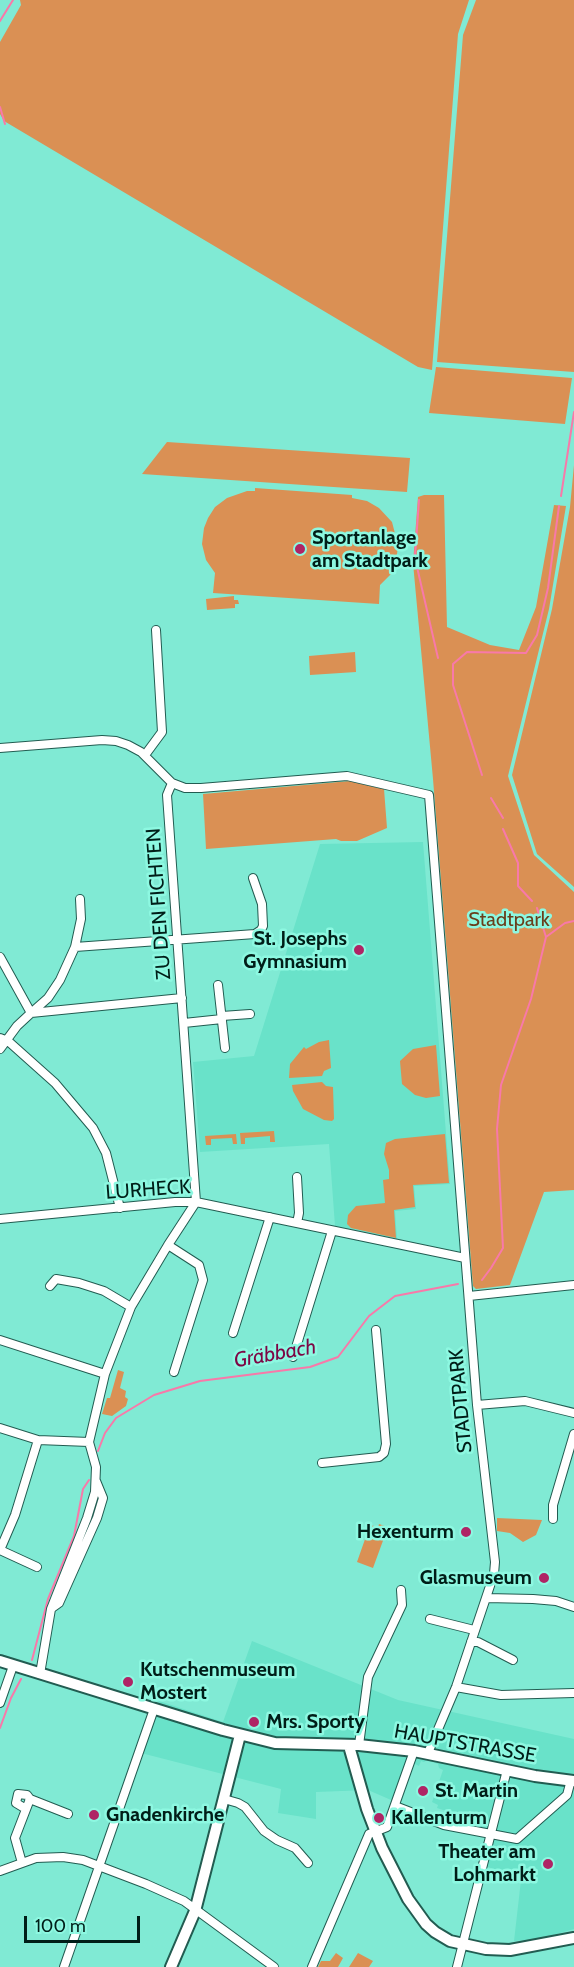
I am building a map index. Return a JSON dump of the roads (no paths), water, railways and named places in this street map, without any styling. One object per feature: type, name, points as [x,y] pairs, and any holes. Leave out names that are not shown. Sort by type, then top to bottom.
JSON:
[{"type":"main road","name":"HAUPTSTRASSE","points":[[0,1661],[240,1735],[275,1743],[414,1751],[535,1776],[572,1780]]},
{"type":"main road","points":[[171,1967],[195,1911],[240,1735]]},
{"type":"main road","points":[[354,1746],[375,1832],[408,1899],[420,1917],[435,1932],[450,1941],[486,1949],[510,1950],[574,1938]]},
{"type":"street","points":[[145,755],[162,732],[156,630]]},
{"type":"street","points":[[0,748],[102,740],[116,741],[145,755],[172,783]]},
{"type":"street","name":"STADTPARK","points":[[172,783],[185,788],[201,788],[347,777],[429,795],[477,1405],[495,1562],[494,1574],[456,1687],[428,1753]]},
{"type":"street","name":"ZU DEN FICHTEN","points":[[172,783],[167,795],[196,1202]]},
{"type":"street","points":[[75,947],[255,934],[263,926],[262,904],[253,878]]},
{"type":"street","points":[[0,1050],[4,1039],[48,998],[60,980],[75,947],[81,919],[80,899]]},
{"type":"street","points":[[0,957],[31,1013]]},
{"type":"street","points":[[218,985],[225,1048]]},
{"type":"street","points":[[31,1013],[182,998]]},
{"type":"street","points":[[184,1023],[250,1014]]},
{"type":"street","points":[[4,1039],[56,1083],[93,1128],[106,1153],[120,1208]]},
{"type":"street","points":[[297,1177],[299,1213],[297,1222]]},
{"type":"street","name":"LURHECK","points":[[0,1219],[175,1202],[196,1202],[465,1258]]},
{"type":"street","points":[[40,1674],[51,1609],[95,1492],[96,1467],[89,1442],[105,1374],[131,1307],[196,1202]]},
{"type":"street","points":[[233,1333],[270,1217]]},
{"type":"street","points":[[293,1357],[332,1231]]},
{"type":"street","points":[[168,1245],[199,1265],[203,1280],[174,1372]]},
{"type":"street","points":[[50,1286],[56,1279],[79,1283],[104,1291],[131,1307]]},
{"type":"street","points":[[469,1296],[574,1285]]},
{"type":"street","points":[[322,1463],[379,1457],[384,1453],[386,1444],[376,1330]]},
{"type":"street","points":[[0,1340],[105,1374]]},
{"type":"street","points":[[477,1405],[525,1401],[574,1413]]},
{"type":"street","points":[[0,1428],[38,1440],[89,1442]]},
{"type":"street","points":[[553,1519],[555,1499],[574,1434]]},
{"type":"street","points":[[37,1567],[0,1550],[15,1515],[38,1440]]},
{"type":"street","points":[[354,1746],[368,1677],[402,1605],[401,1590]]},
{"type":"street","points":[[486,1598],[556,1601],[574,1607]]},
{"type":"street","points":[[430,1619],[474,1630]]},
{"type":"street","points":[[471,1642],[478,1642],[513,1660]]},
{"type":"street","points":[[0,1702],[13,1666]]},
{"type":"street","points":[[456,1687],[501,1695],[574,1693]]},
{"type":"street","points":[[64,1967],[154,1709]]},
{"type":"street","points":[[312,1967],[369,1834],[387,1827],[414,1751]]},
{"type":"street","points":[[457,1967],[507,1770]]},
{"type":"street","points":[[395,1806],[444,1825],[520,1840],[567,1796],[572,1780]]},
{"type":"street","points":[[26,1809],[16,1803],[18,1794],[23,1794],[68,1814]]},
{"type":"street","points":[[22,1863],[15,1838],[30,1798]]},
{"type":"street","points":[[224,1799],[245,1807],[264,1831],[295,1848],[308,1863]]},
{"type":"street","points":[[0,1871],[36,1858],[63,1857],[99,1866],[184,1901],[274,1967]]},
{"type":"waterway","points":[[0,21],[13,0]]},
{"type":"waterway","points":[[0,107],[5,124]]},
{"type":"waterway","points":[[561,496],[574,412]]},
{"type":"waterway","points":[[415,556],[419,500]]},
{"type":"waterway","points":[[482,775],[453,685],[453,664],[467,652],[526,653],[537,635],[548,588],[559,506]]},
{"type":"waterway","points":[[417,567],[438,658]]},
{"type":"waterway","points":[[491,798],[503,818]]},
{"type":"waterway","points":[[503,829],[518,863],[518,886],[532,901]]},
{"type":"waterway","points":[[537,908],[546,937]]},
{"type":"waterway","name":"Gräbbach","points":[[482,1280],[503,1248],[497,1129],[501,1085],[531,999],[546,937],[565,923],[574,921]]},
{"type":"waterway","name":"Gräbbach","points":[[98,1451],[105,1433],[116,1418],[154,1395],[200,1381],[310,1367],[338,1357],[369,1316],[395,1296],[458,1284]]},
{"type":"waterway","name":"Gräbbach","points":[[32,1660],[48,1599],[74,1536],[83,1489],[89,1480]]},
{"type":"waterway","name":"Gräbbach","points":[[0,1728],[21,1679]]},
{"type":"place","name":"Sportanlage am Stadtpark","points":[[300,549]]},
{"type":"place","name":"St. Josephs Gymnasium","points":[[359,950]]},
{"type":"place","name":"Hexenturm","points":[[466,1532]]},
{"type":"place","name":"Glasmuseum","points":[[544,1578]]},
{"type":"place","name":"Kutschenmuseum Mostert","points":[[128,1682]]},
{"type":"place","name":"Mrs. Sporty","points":[[254,1722]]},
{"type":"place","name":"St. Martin","points":[[423,1791]]},
{"type":"place","name":"Gnadenkirche","points":[[94,1815]]},
{"type":"place","name":"Kallenturm","points":[[379,1818]]},
{"type":"place","name":"Theater am Lohmarkt","points":[[548,1864]]},
{"type":"park label","name":"Stadtpark","points":[[509,920]]}]
